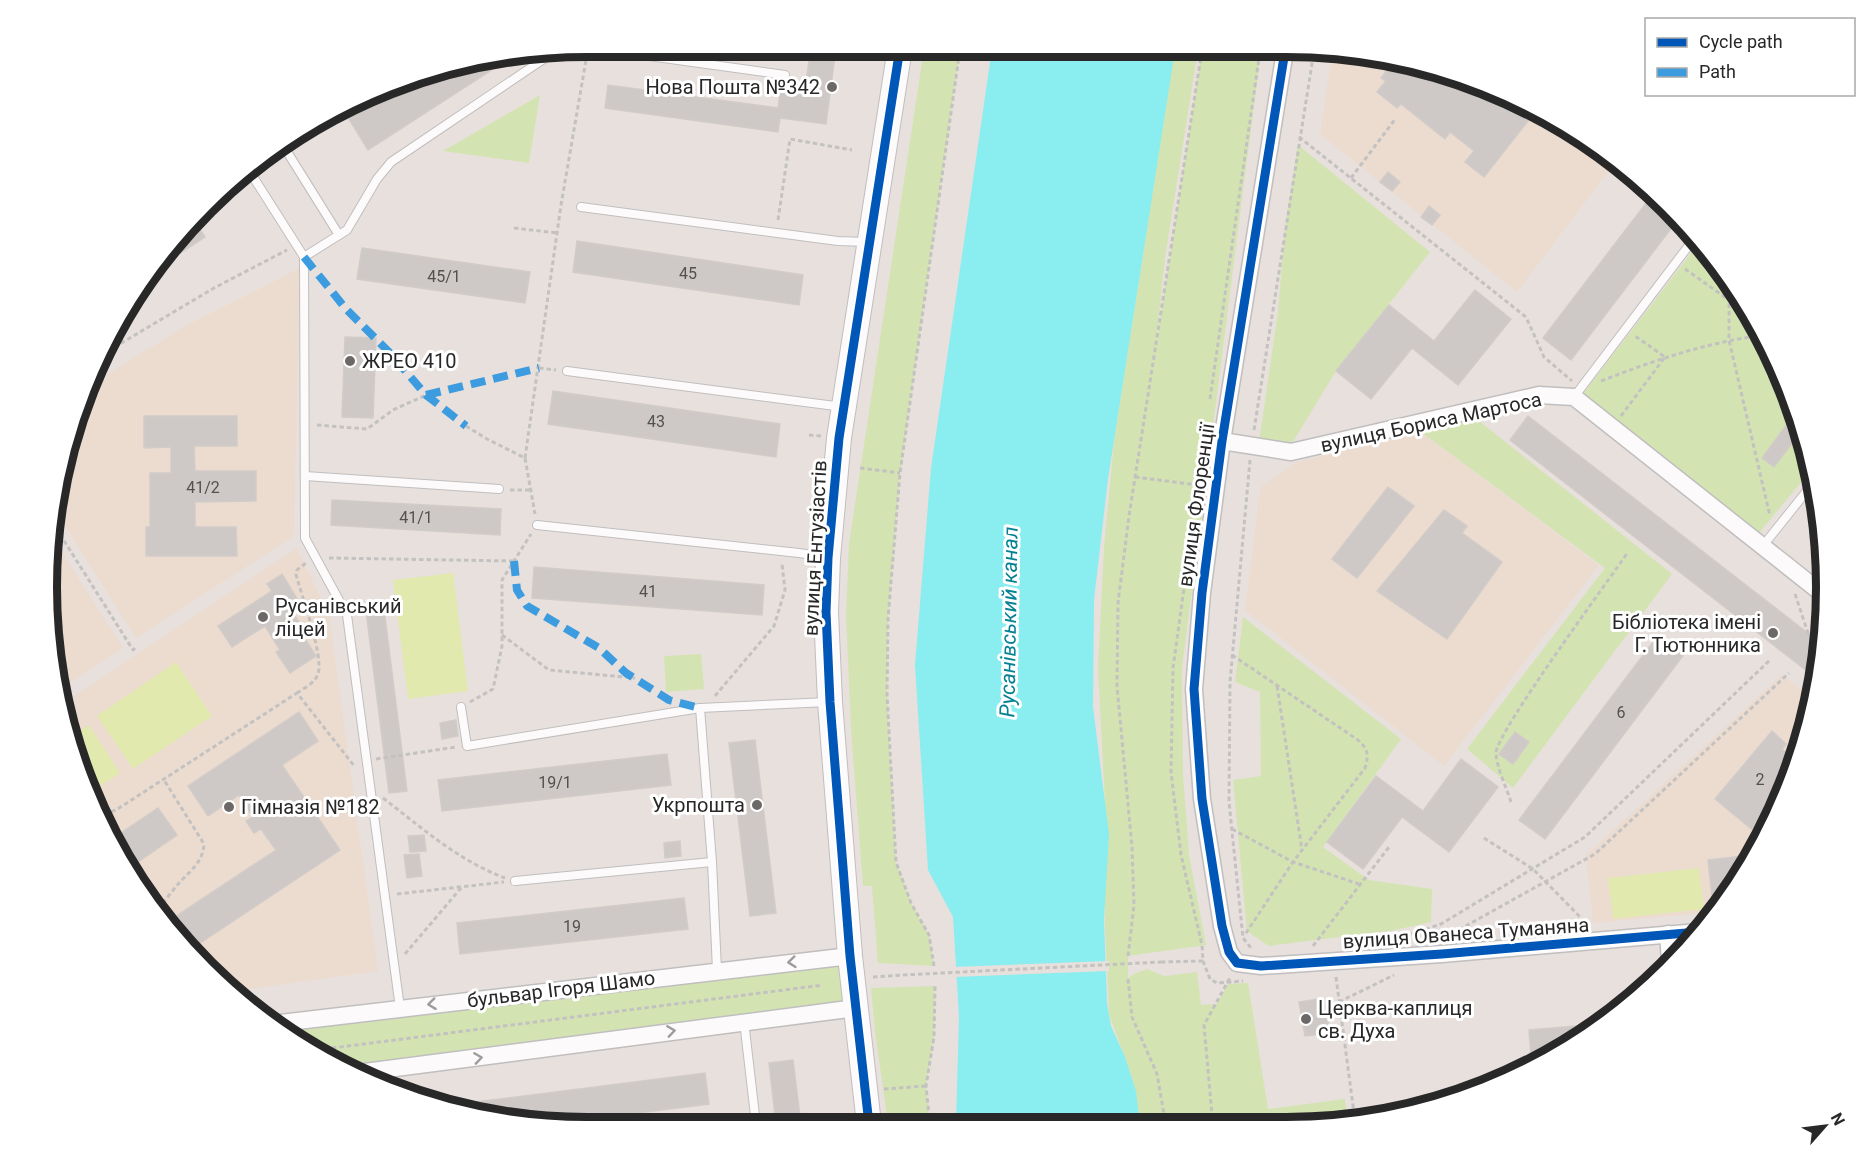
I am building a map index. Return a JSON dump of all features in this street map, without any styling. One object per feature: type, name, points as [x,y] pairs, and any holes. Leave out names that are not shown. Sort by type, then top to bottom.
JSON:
[{"type":"street","name":"вулиця Ентузіастів","points":[[868,1117],[850,956],[830,702],[826,612],[834,482],[843,407],[899,57]]},
{"type":"street","name":"вулиця Флоренції","points":[[1237,963],[1229,952],[1222,926],[1209,845],[1202,799],[1194,689],[1202,592],[1222,441],[1284,57]]},
{"type":"street","name":"вулиця Бориса Мартоса","points":[[1222,441],[1291,452],[1539,395],[1578,393]]},
{"type":"street","points":[[1578,393],[1612,428],[1816,589]]},
{"type":"street","name":"вулиця Ованеса Туманяна","points":[[1237,963],[1272,965],[1442,954],[1668,934],[1693,926]]},
{"type":"street","points":[[1668,934],[1669,953]]},
{"type":"street","name":"бульвар Ігоря Шамо","points":[[285,1022],[850,956]]},
{"type":"street","points":[[372,1071],[856,1008]]},
{"type":"lane","points":[[657,57],[784,75]]},
{"type":"lane","points":[[304,257],[347,230],[377,179],[391,162],[544,59]]},
{"type":"lane","points":[[286,151],[339,235]]},
{"type":"lane","points":[[253,176],[304,257],[305,538],[347,615],[400,1008]]},
{"type":"lane","points":[[581,207],[838,241],[870,243]]},
{"type":"lane","points":[[1578,393],[1690,245]]},
{"type":"lane","points":[[567,371],[843,407]]},
{"type":"lane","points":[[305,476],[499,489]]},
{"type":"lane","points":[[1762,547],[1807,491]]},
{"type":"lane","points":[[537,525],[828,558]]},
{"type":"lane","points":[[461,707],[467,746],[700,708],[830,702]]},
{"type":"lane","points":[[700,708],[712,862],[717,970]]},
{"type":"lane","points":[[515,881],[712,862]]},
{"type":"lane","points":[[744,1021],[755,1117]]},
{"type":"path","points":[[461,707],[493,689],[502,646],[502,580],[537,525],[525,458],[584,57]]},
{"type":"path","points":[[934,966],[928,935],[911,903],[896,862],[887,694],[888,619],[900,473],[959,57]]},
{"type":"path","points":[[1128,956],[1134,904],[1132,847],[1117,686],[1118,603],[1201,57]]},
{"type":"path","points":[[1257,953],[1243,938],[1232,829],[1229,791],[1230,682],[1251,447],[1313,58]]},
{"type":"path","points":[[1351,178],[1396,118]]},
{"type":"path","points":[[1299,137],[1526,317],[1544,357],[1578,393],[1665,357],[1729,340],[1752,336]]},
{"type":"path","points":[[776,233],[790,139],[852,150]]},
{"type":"path","points":[[514,228],[558,233]]},
{"type":"path","points":[[115,347],[214,288],[297,245]]},
{"type":"path","points":[[1676,263],[1729,300]]},
{"type":"path","points":[[1729,296],[1729,340],[1774,533]]},
{"type":"path","points":[[1626,329],[1665,357]]},
{"type":"path","points":[[1612,428],[1665,357]]},
{"type":"path","points":[[539,368],[567,371]]},
{"type":"path","points":[[305,425],[367,429],[393,410],[426,395]]},
{"type":"path","points":[[466,426],[525,458]]},
{"type":"path","points":[[860,468],[900,473]]},
{"type":"path","points":[[1136,477],[1198,485]]},
{"type":"path","points":[[499,489],[531,490]]},
{"type":"path","points":[[60,534],[133,650],[137,646]]},
{"type":"path","points":[[700,708],[715,696],[774,626],[785,590],[780,551]]},
{"type":"path","points":[[1511,802],[1496,753],[1500,740],[1628,552]]},
{"type":"path","points":[[108,813],[116,810],[314,681],[318,669],[306,605],[296,574],[300,567],[316,558],[514,561]]},
{"type":"path","points":[[1808,633],[1814,629]]},
{"type":"path","points":[[502,635],[549,670],[635,678]]},
{"type":"path","points":[[1232,655],[1358,740],[1365,747],[1368,756],[1365,768],[1293,862],[1243,938]]},
{"type":"path","points":[[1387,943],[1441,924],[1585,837],[1771,659]]},
{"type":"path","points":[[1453,938],[1442,939],[1595,854],[1789,673]]},
{"type":"path","points":[[1277,685],[1302,850]]},
{"type":"path","points":[[297,693],[371,789],[441,844],[486,871],[515,881]]},
{"type":"path","points":[[367,760],[467,746]]},
{"type":"path","points":[[162,904],[198,864],[203,854],[204,844],[164,779]]},
{"type":"path","points":[[1232,829],[1293,862],[1359,884]]},
{"type":"path","points":[[1484,838],[1533,869],[1589,926],[1578,927]]},
{"type":"path","points":[[1320,951],[1309,952],[1389,847]]},
{"type":"path","points":[[385,895],[515,881]]},
{"type":"path","points":[[394,966],[462,887]]},
{"type":"path","points":[[1398,942],[1409,941]]},
{"type":"path","points":[[871,977],[1161,962],[1203,962]]},
{"type":"path","points":[[1212,1117],[1204,1025],[1237,963]]},
{"type":"path","points":[[1340,1002],[1400,972]]},
{"type":"path","points":[[1336,976],[1354,1112]]},
{"type":"path","points":[[1128,980],[1132,1017],[1156,1074],[1164,1117]]},
{"type":"path","points":[[327,1049],[823,985]]},
{"type":"path","points":[[929,1117],[926,1086],[934,1037],[935,986]]},
{"type":"path","points":[[884,1089],[926,1086]]},
{"type":"shaded area","points":[[1331,59],[1355,62],[1423,75],[1489,97],[1551,128],[1611,168],[1517,292],[1320,134]]},
{"type":"shaded area","points":[[300,268],[294,536],[136,638],[62,521],[67,484],[85,417],[99,379],[187,325]]},
{"type":"shaded area","points":[[1421,432],[1599,565],[1444,766],[1245,610],[1260,488],[1297,462]]},
{"type":"shaded area","points":[[59,547],[123,648],[66,685],[58,622]]},
{"type":"shaded area","name":"Гімназія №182","points":[[297,548],[329,615],[378,971],[244,990],[238,985],[212,962],[167,910],[128,852],[97,790],[69,699]]},
{"type":"shaded area","points":[[1782,675],[1805,692],[1798,724],[1776,790],[1745,852],[1703,913],[1593,923],[1586,855]]},
{"type":"green space","points":[[923,57],[959,57],[900,473],[888,619],[887,694],[896,862],[911,903],[929,935],[934,966],[878,963],[872,886],[863,886],[851,729],[846,616],[849,544]]},
{"type":"green space","points":[[1172,57],[1197,57],[1165,258],[1155,352],[1201,57],[1260,57],[1182,668],[1183,774],[1189,855],[1206,945],[1128,956],[1128,978],[1147,969],[1164,976],[1197,972],[1201,1005],[1217,1004],[1228,984],[1248,983],[1268,1109],[1345,1099],[1346,1113],[1286,1117],[1139,1117],[1132,1078],[1109,1014],[1105,926],[1105,803],[1098,668],[1104,547],[1114,441]]},
{"type":"green space","points":[[540,95],[529,163],[443,151]]},
{"type":"green space","points":[[1298,145],[1430,252],[1336,371],[1291,445],[1259,442],[1278,312],[1285,227]]},
{"type":"green space","points":[[1694,250],[1727,293],[1761,353],[1788,417],[1805,478],[1759,533],[1582,395]]},
{"type":"green space","points":[[1474,417],[1672,574],[1513,788],[1467,749],[1605,568],[1421,432]]},
{"type":"green space","points":[[453,573],[468,691],[408,699],[393,580]]},
{"type":"green space","points":[[1243,617],[1401,739],[1323,847],[1369,880],[1432,889],[1431,922],[1395,930],[1269,946],[1247,931],[1233,780],[1261,776],[1260,692],[1235,682]]},
{"type":"green space","points":[[701,654],[704,689],[666,692],[664,656]]},
{"type":"green space","points":[[176,662],[212,716],[133,769],[97,716]]},
{"type":"green space","points":[[89,725],[120,773],[96,788],[85,757],[78,732]]},
{"type":"green space","points":[[1699,868],[1704,909],[1613,919],[1608,878]]},
{"type":"green space","points":[[850,956],[856,1008],[372,1071],[322,1046],[285,1022]]},
{"type":"green space","points":[[935,986],[934,1037],[926,1086],[929,1117],[887,1117],[871,988]]},
{"type":"water","name":"Русанівський канал","points":[[991,57],[1174,57],[1108,479],[1094,600],[1093,707],[1109,834],[1104,920],[1107,1003],[1111,1026],[1125,1057],[1136,1091],[1139,1117],[956,1117],[959,1017],[953,917],[928,870],[915,665],[931,468]]},
{"type":"pier","points":[[1109,961],[1109,971],[954,977],[953,967]]},
{"type":"building","points":[[810,57],[835,57],[826,124],[780,118],[778,132],[605,108],[608,85],[778,108],[780,92],[804,95]]},
{"type":"building","points":[[500,65],[368,150],[349,119],[379,99],[417,85],[450,75]]},
{"type":"building","points":[[1389,67],[1423,75],[1489,97],[1531,118],[1484,177],[1465,162],[1474,151],[1450,132],[1445,139],[1401,104],[1397,108],[1377,92],[1386,81],[1381,78]]},
{"type":"building","points":[[1388,172],[1400,182],[1392,191],[1380,182]]},
{"type":"building","points":[[1648,201],[1673,226],[1571,360],[1543,338]]},
{"type":"building","points":[[1429,206],[1440,215],[1432,225],[1421,217]]},
{"type":"building","points":[[199,227],[205,237],[171,259]]},
{"type":"building","points":[[577,241],[803,275],[799,305],[573,272]]},
{"type":"building","points":[[362,248],[530,272],[525,303],[357,279]]},
{"type":"building","points":[[1475,290],[1511,319],[1458,385],[1412,348],[1371,399],[1336,371],[1389,305],[1434,341]]},
{"type":"building","points":[[345,337],[376,338],[373,418],[342,417]]},
{"type":"building","points":[[553,391],[780,424],[776,457],[548,424]]},
{"type":"building","points":[[144,416],[237,416],[237,446],[194,446],[195,471],[256,471],[256,501],[195,502],[195,527],[236,527],[237,556],[146,556],[146,527],[150,527],[150,473],[171,473],[171,447],[144,448]]},
{"type":"building","points":[[1528,416],[1813,637],[1809,672],[1510,440]]},
{"type":"building","points":[[1789,421],[1795,439],[1774,467],[1762,458]]},
{"type":"building","points":[[1388,487],[1414,506],[1357,578],[1332,559]]},
{"type":"building","points":[[332,500],[501,509],[500,535],[331,525]]},
{"type":"building","points":[[1444,510],[1467,526],[1462,533],[1502,562],[1447,639],[1377,591]]},
{"type":"building","points":[[534,567],[764,585],[762,615],[532,598]]},
{"type":"building","name":"Русанівський ліцей","points":[[282,574],[299,602],[290,608],[305,632],[302,634],[316,656],[290,673],[276,652],[280,650],[265,626],[232,647],[218,626],[272,591],[267,584]]},
{"type":"building","points":[[384,609],[407,791],[389,793],[366,611]]},
{"type":"building","points":[[1659,634],[1685,653],[1545,839],[1519,820]]},
{"type":"building","points":[[299,712],[318,741],[282,765],[340,850],[197,945],[174,918],[276,850],[261,829],[254,833],[246,821],[253,817],[239,795],[208,816],[188,786]]},
{"type":"building","points":[[456,720],[458,736],[442,739],[440,723]]},
{"type":"building","points":[[1772,731],[1786,744],[1782,749],[1789,754],[1788,757],[1776,790],[1755,832],[1715,799]]},
{"type":"building","points":[[1515,732],[1529,742],[1513,764],[1499,754]]},
{"type":"building","points":[[755,740],[776,913],[750,916],[729,743]]},
{"type":"building","points":[[667,754],[671,785],[442,811],[438,780]]},
{"type":"building","points":[[1461,759],[1498,787],[1449,852],[1402,817],[1363,869],[1327,842],[1376,776],[1423,811]]},
{"type":"building","points":[[158,808],[177,835],[135,864],[119,834]]},
{"type":"building","points":[[424,835],[426,851],[410,852],[408,836]]},
{"type":"building","points":[[680,841],[681,856],[665,858],[664,843]]},
{"type":"building","points":[[419,854],[422,876],[407,878],[404,855]]},
{"type":"building","points":[[1742,856],[1713,901],[1708,860]]},
{"type":"building","points":[[684,898],[688,929],[460,954],[457,923]]},
{"type":"building","points":[[1324,998],[1330,1033],[1305,1036],[1299,1002]]},
{"type":"building","points":[[1575,1026],[1575,1031],[1531,1056],[1529,1030]]},
{"type":"building","points":[[793,1060],[800,1117],[775,1117],[769,1063]]},
{"type":"building","points":[[705,1073],[709,1104],[604,1117],[587,1117],[518,1112],[476,1105],[476,1102]]},
{"type":"marked path","points":[[304,257],[346,309],[390,353],[426,395],[466,426]]},
{"type":"marked path","points":[[426,395],[539,368]]},
{"type":"marked path","points":[[514,561],[517,590],[527,606],[599,648],[626,673],[669,700],[700,708]]},
{"type":"cycle path","points":[[868,1117],[850,956],[830,702],[826,612],[828,558],[839,438],[899,57]]},
{"type":"cycle path","points":[[1284,57],[1222,441],[1202,593],[1194,689],[1202,799],[1222,926],[1229,952],[1237,963],[1261,966],[1442,954],[1687,933]]},
{"type":"place","name":"Нова Пошта №342","points":[[832,87]]},
{"type":"place","name":"ЖРЕО 410","points":[[350,361]]},
{"type":"place","name":"Русанівський ліцей","points":[[263,617]]},
{"type":"place","name":"Бібліотека імені Г. Тютюнника","points":[[1773,633]]},
{"type":"place","name":"Укрпошта","points":[[757,805]]},
{"type":"place","name":"Гімназія №182","points":[[229,807]]},
{"type":"place","name":"Церква-каплиця св. Духа","points":[[1306,1019]]}]
